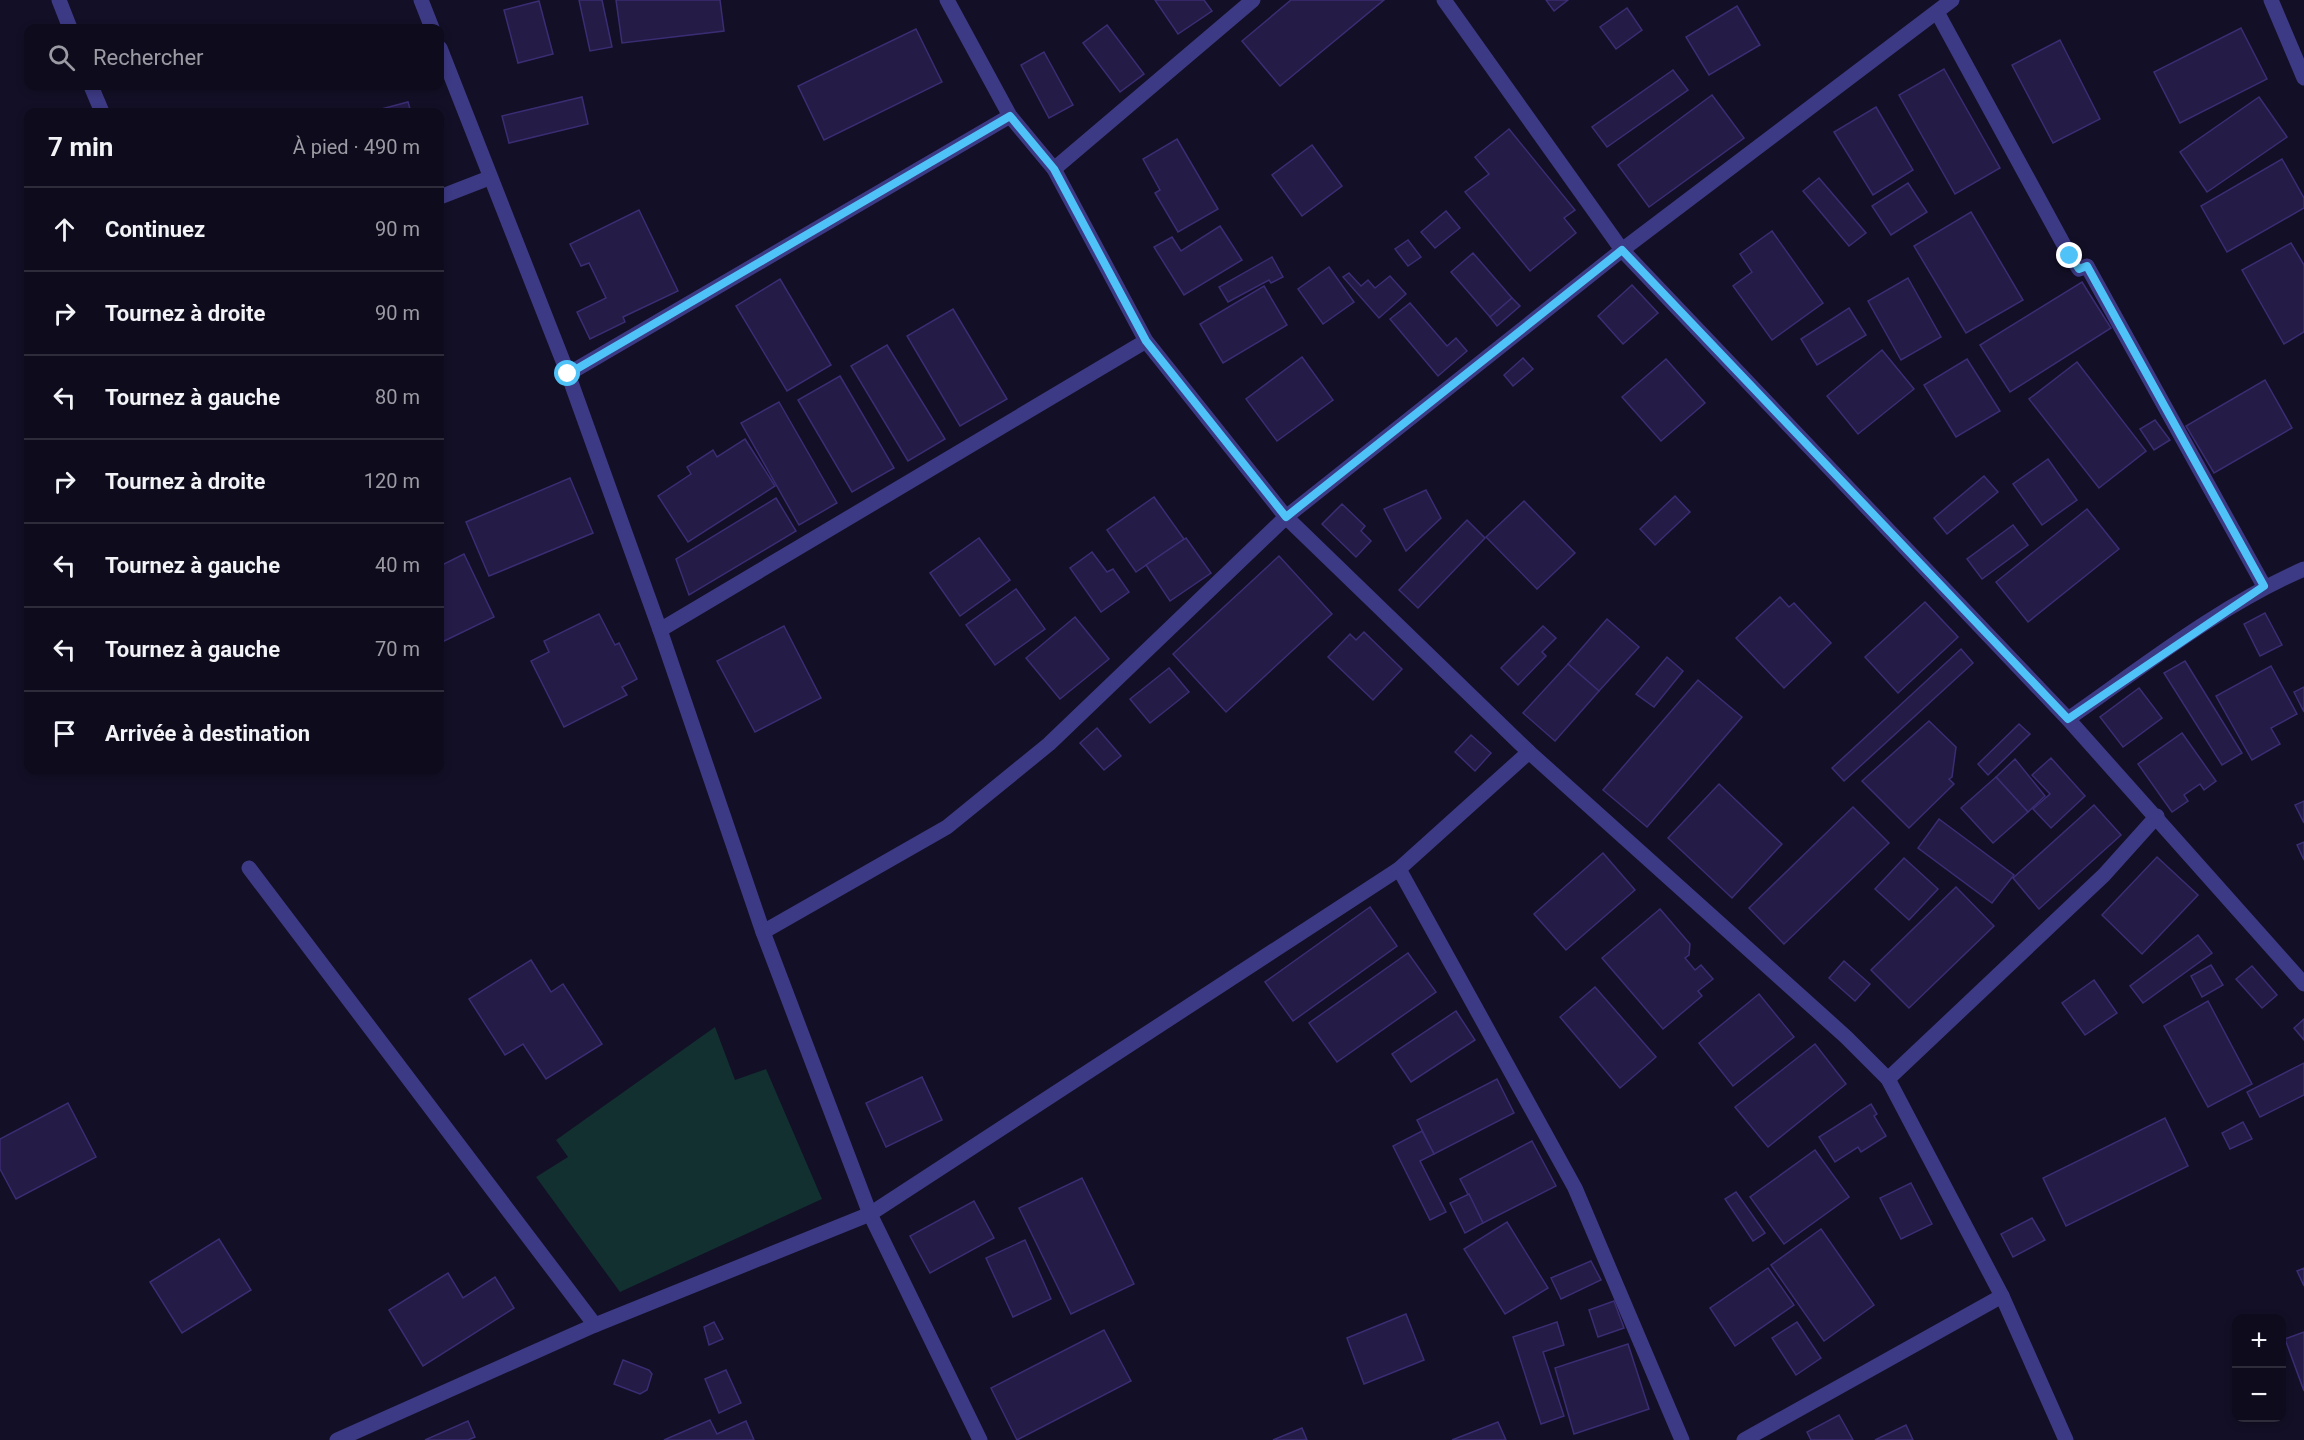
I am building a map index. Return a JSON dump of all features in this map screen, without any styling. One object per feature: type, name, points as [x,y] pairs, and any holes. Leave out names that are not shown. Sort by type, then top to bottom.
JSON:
[{"type":"street","points":[[59,0],[68,24]]},
{"type":"street","points":[[421,0],[430,24]]},
{"type":"street","points":[[947,0],[1010,116],[1054,169],[1146,341],[1286,517],[1529,752],[1837,1029],[1888,1079],[2002,1296],[2066,1440]]},
{"type":"street","points":[[1054,169],[1253,0]]},
{"type":"street","points":[[1444,0],[1622,250],[2068,719],[2157,816],[2304,984]]},
{"type":"street","points":[[764,932],[947,828],[1049,744],[1286,517],[1622,250],[1952,0]]},
{"type":"street","points":[[2271,0],[2304,78]]},
{"type":"street","points":[[1937,12],[2070,256],[2079,269],[2087,266],[2264,586]]},
{"type":"street","points":[[444,59],[489,178],[568,374],[660,630],[764,932],[870,1214],[980,1440]]},
{"type":"street","points":[[93,90],[100,108]]},
{"type":"street","points":[[568,374],[1010,116]]},
{"type":"street","points":[[444,195],[489,178]]},
{"type":"street","points":[[660,630],[1146,341]]},
{"type":"street","points":[[2068,719],[2264,586],[2304,569]]},
{"type":"street","points":[[337,1440],[595,1325],[870,1214],[1399,869],[1529,752]]},
{"type":"street","points":[[1888,1079],[2104,875],[2157,816]]},
{"type":"street","points":[[249,868],[595,1325]]},
{"type":"street","points":[[1399,869],[1575,1188],[1682,1440]]},
{"type":"street","points":[[1744,1440],[2002,1296]]},
{"type":"green space","points":[[715,1027],[735,1080],[766,1069],[822,1199],[620,1292],[536,1177],[568,1157],[556,1140]]},
{"type":"building","points":[[579,0],[602,0],[612,47],[590,51]]},
{"type":"building","points":[[616,0],[720,0],[724,31],[622,43]]},
{"type":"building","points":[[1155,0],[1204,0],[1212,11],[1178,34]]},
{"type":"building","points":[[1291,0],[1384,0],[1280,86],[1242,41]]},
{"type":"building","points":[[1546,0],[1568,0],[1554,11]]},
{"type":"building","points":[[539,1],[553,54],[518,63],[504,10]]},
{"type":"building","points":[[1737,6],[1760,45],[1709,75],[1686,37]]},
{"type":"building","points":[[1627,8],[1642,30],[1616,49],[1600,27]]},
{"type":"building","points":[[1107,25],[1144,74],[1120,92],[1083,43]]},
{"type":"building","points":[[2241,28],[2267,79],[2180,123],[2154,72]]},
{"type":"building","points":[[916,29],[942,82],[824,140],[798,86]]},
{"type":"building","points":[[2060,40],[2100,119],[2053,143],[2012,65]]},
{"type":"building","points":[[1044,52],[1073,105],[1049,118],[1021,65]]},
{"type":"building","points":[[1944,69],[2000,168],[1955,194],[1899,95]]},
{"type":"building","points":[[1673,70],[1688,90],[1607,147],[1592,127]]},
{"type":"building","points":[[1712,95],[1744,138],[1649,207],[1618,165]]},
{"type":"building","points":[[582,97],[588,124],[509,143],[502,116]]},
{"type":"building","points":[[2259,97],[2287,137],[2207,192],[2180,152]]},
{"type":"building","points":[[408,102],[410,108],[385,108]]},
{"type":"building","points":[[1876,107],[1913,170],[1873,195],[1834,132]]},
{"type":"building","points":[[1509,129],[1575,210],[1564,218],[1576,233],[1530,271],[1465,192],[1489,174],[1475,157]]},
{"type":"building","points":[[1177,139],[1218,209],[1178,232],[1155,193],[1160,190],[1143,159]]},
{"type":"building","points":[[1312,145],[1342,186],[1302,216],[1272,175]]},
{"type":"building","points":[[2282,159],[2304,198],[2304,208],[2227,252],[2201,206]]},
{"type":"building","points":[[1819,178],[1866,233],[1849,246],[1803,191]]},
{"type":"building","points":[[1908,183],[1927,212],[1891,235],[1872,206]]},
{"type":"building","points":[[639,210],[678,291],[623,317],[625,322],[590,339],[577,312],[606,298],[589,263],[581,266],[570,244]]},
{"type":"building","points":[[1446,211],[1460,228],[1435,248],[1421,232]]},
{"type":"building","points":[[1971,212],[2023,300],[1966,333],[1914,246]]},
{"type":"building","points":[[1220,226],[1242,260],[1184,295],[1154,247],[1172,237],[1181,251]]},
{"type":"building","points":[[1772,231],[1823,303],[1772,340],[1733,286],[1752,272],[1740,254]]},
{"type":"building","points":[[1408,240],[1421,257],[1408,266],[1395,249]]},
{"type":"building","points":[[2291,243],[2304,265],[2304,332],[2284,344],[2242,270]]},
{"type":"building","points":[[1473,253],[1512,298],[1490,317],[1451,272]]},
{"type":"building","points":[[1272,257],[1283,277],[1271,283],[1269,280],[1228,302],[1219,287]]},
{"type":"building","points":[[1329,267],[1354,302],[1323,324],[1298,289]]},
{"type":"building","points":[[1349,273],[1361,286],[1368,280],[1375,288],[1390,276],[1406,294],[1379,318],[1343,277]]},
{"type":"building","points":[[1908,278],[1941,337],[1901,360],[1868,301]]},
{"type":"building","points":[[780,279],[831,365],[787,391],[736,306]]},
{"type":"building","points":[[2082,282],[2111,328],[2010,392],[1980,345]]},
{"type":"building","points":[[1632,285],[1658,313],[1623,344],[1598,316]]},
{"type":"building","points":[[1264,286],[1287,325],[1223,363],[1200,324]]},
{"type":"building","points":[[1512,298],[1520,306],[1497,326],[1490,317]]},
{"type":"building","points":[[1410,303],[1447,346],[1456,338],[1467,351],[1438,376],[1390,319]]},
{"type":"building","points":[[1849,308],[1866,335],[1817,365],[1801,339]]},
{"type":"building","points":[[953,309],[1007,399],[960,426],[907,336]]},
{"type":"building","points":[[887,345],[945,439],[908,461],[851,366]]},
{"type":"building","points":[[1882,350],[1914,389],[1858,434],[1827,396]]},
{"type":"building","points":[[1302,357],[1333,400],[1277,441],[1246,399]]},
{"type":"building","points":[[1523,358],[1533,369],[1513,386],[1504,375]]},
{"type":"building","points":[[1666,359],[1705,403],[1661,441],[1622,397]]},
{"type":"building","points":[[1967,359],[2000,411],[1956,437],[1924,385]]},
{"type":"building","points":[[2077,362],[2146,451],[2099,488],[2029,399]]},
{"type":"building","points":[[840,376],[894,468],[852,492],[798,400]]},
{"type":"building","points":[[2265,380],[2292,428],[2214,473],[2186,426]]},
{"type":"building","points":[[779,402],[837,503],[799,525],[741,423]]},
{"type":"building","points":[[2155,420],[2170,440],[2154,450],[2140,429]]},
{"type":"building","points":[[745,439],[775,486],[688,542],[658,496],[691,474],[687,467],[713,450],[717,457]]},
{"type":"building","points":[[2048,459],[2077,500],[2042,525],[2013,484]]},
{"type":"building","points":[[1984,476],[1998,492],[1947,534],[1934,518]]},
{"type":"building","points":[[570,478],[593,533],[489,576],[466,522]]},
{"type":"building","points":[[1426,490],[1441,518],[1406,551],[1384,509]]},
{"type":"building","points":[[1675,496],[1690,512],[1655,545],[1640,529]]},
{"type":"building","points":[[1154,497],[1184,539],[1136,572],[1107,530]]},
{"type":"building","points":[[776,498],[796,531],[689,595],[676,559]]},
{"type":"building","points":[[1524,501],[1575,553],[1537,589],[1486,537]]},
{"type":"building","points":[[1342,504],[1365,526],[1361,531],[1371,541],[1356,557],[1322,524]]},
{"type":"building","points":[[2087,509],[2119,549],[2028,622],[1996,582]]},
{"type":"building","points":[[1467,520],[1485,538],[1418,608],[1399,590]]},
{"type":"building","points":[[2013,525],[2028,545],[1982,579],[1967,559]]},
{"type":"building","points":[[979,538],[1010,580],[960,616],[930,573]]},
{"type":"building","points":[[1186,538],[1211,573],[1170,601],[1146,565]]},
{"type":"building","points":[[1092,552],[1107,572],[1113,569],[1129,592],[1101,612],[1070,568]]},
{"type":"building","points":[[464,554],[494,617],[444,641],[444,564]]},
{"type":"building","points":[[1279,556],[1332,614],[1226,712],[1173,654]]},
{"type":"building","points":[[1016,589],[1045,629],[995,665],[966,625]]},
{"type":"building","points":[[1780,597],[1789,607],[1794,603],[1831,643],[1784,688],[1736,638]]},
{"type":"building","points":[[1925,602],[1958,637],[1898,693],[1865,657]]},
{"type":"building","points":[[2265,613],[2282,645],[2260,656],[2244,624]]},
{"type":"building","points":[[599,614],[615,645],[619,643],[637,679],[622,687],[627,695],[564,727],[531,661],[549,652],[544,641]]},
{"type":"building","points":[[1075,617],[1109,659],[1060,699],[1026,658]]},
{"type":"building","points":[[1607,619],[1639,647],[1599,691],[1568,664]]},
{"type":"building","points":[[784,626],[821,698],[755,732],[717,661]]},
{"type":"building","points":[[1543,626],[1556,638],[1542,652],[1546,656],[1518,685],[1501,668]]},
{"type":"building","points":[[1364,632],[1402,669],[1373,700],[1328,657],[1350,634],[1356,640]]},
{"type":"building","points":[[1961,649],[1973,663],[1844,781],[1832,768]]},
{"type":"building","points":[[1667,657],[1683,671],[1654,707],[1636,694]]},
{"type":"building","points":[[2185,661],[2242,753],[2222,765],[2164,673]]},
{"type":"building","points":[[1568,664],[1599,691],[1555,741],[1523,713]]},
{"type":"building","points":[[2271,666],[2297,714],[2271,728],[2280,744],[2252,760],[2216,696]]},
{"type":"building","points":[[1169,668],[1189,692],[1150,723],[1130,699]]},
{"type":"building","points":[[1698,680],[1742,717],[1647,827],[1603,790]]},
{"type":"building","points":[[2304,687],[2304,712],[2294,692]]},
{"type":"building","points":[[2139,688],[2162,718],[2123,747],[2100,717]]},
{"type":"building","points":[[1929,721],[1956,747],[1952,777],[1949,779],[1954,784],[1909,828],[1862,781]]},
{"type":"building","points":[[2019,724],[2030,734],[1988,775],[1978,764]]},
{"type":"building","points":[[1097,728],[1121,756],[1104,770],[1080,743]]},
{"type":"building","points":[[2182,733],[2216,781],[2204,790],[2200,784],[2184,795],[2188,801],[2172,812],[2138,764]]},
{"type":"building","points":[[1471,735],[1491,753],[1475,771],[1455,752]]},
{"type":"building","points":[[2051,758],[2085,796],[2051,828],[2033,809],[2050,794],[2032,775]]},
{"type":"building","points":[[2015,759],[2045,796],[2028,812],[1996,777]]},
{"type":"building","points":[[1996,777],[2028,812],[1993,843],[1961,808]]},
{"type":"building","points":[[1719,784],[1782,844],[1732,898],[1668,838]]},
{"type":"building","points":[[2304,801],[2304,823],[2295,805]]},
{"type":"building","points":[[2094,805],[2121,835],[2039,909],[2013,878]]},
{"type":"building","points":[[1853,807],[1889,843],[1784,944],[1749,908]]},
{"type":"building","points":[[1939,819],[2014,875],[1992,903],[1918,848]]},
{"type":"building","points":[[2304,842],[2304,860],[2297,845]]},
{"type":"building","points":[[1603,853],[1635,890],[1566,950],[1534,914]]},
{"type":"building","points":[[2157,857],[2198,895],[2142,954],[2102,915]]},
{"type":"building","points":[[1904,858],[1938,889],[1909,920],[1875,889]]},
{"type":"building","points":[[1956,887],[1994,926],[1909,1008],[1871,970]]},
{"type":"building","points":[[1370,907],[1397,946],[1293,1021],[1265,982]]},
{"type":"building","points":[[1660,909],[1690,944],[1689,955],[1685,958],[1695,970],[1701,965],[1713,979],[1698,991],[1702,996],[1663,1029],[1602,958]]},
{"type":"building","points":[[2198,935],[2212,953],[2143,1003],[2130,986]]},
{"type":"building","points":[[1408,953],[1436,992],[1337,1062],[1309,1023]]},
{"type":"building","points":[[531,960],[551,992],[563,984],[602,1044],[546,1079],[523,1044],[505,1055],[469,999]]},
{"type":"building","points":[[1844,961],[1870,984],[1855,1001],[1829,978]]},
{"type":"building","points":[[2211,965],[2223,985],[2202,997],[2191,976]]},
{"type":"building","points":[[2252,966],[2277,995],[2262,1008],[2236,979]]},
{"type":"building","points":[[2094,980],[2117,1013],[2085,1035],[2062,1003]]},
{"type":"building","points":[[1595,987],[1656,1057],[1620,1088],[1560,1017]]},
{"type":"building","points":[[1759,994],[1794,1037],[1733,1086],[1699,1043]]},
{"type":"building","points":[[2208,1001],[2252,1084],[2208,1107],[2164,1026]]},
{"type":"building","points":[[1456,1011],[1475,1040],[1411,1082],[1392,1054]]},
{"type":"building","points":[[2304,1019],[2304,1040],[2294,1028]]},
{"type":"building","points":[[1815,1044],[1846,1084],[1768,1147],[1735,1107]]},
{"type":"building","points":[[2304,1063],[2304,1095],[2260,1117],[2247,1092]]},
{"type":"building","points":[[922,1077],[942,1120],[886,1147],[866,1103]]},
{"type":"building","points":[[1497,1079],[1514,1113],[1434,1154],[1417,1120]]},
{"type":"building","points":[[68,1103],[96,1157],[16,1199],[0,1169],[0,1139]]},
{"type":"building","points":[[1871,1104],[1877,1114],[1874,1116],[1886,1136],[1861,1152],[1858,1147],[1835,1162],[1819,1137]]},
{"type":"building","points":[[2165,1118],[2188,1166],[2066,1226],[2043,1178]]},
{"type":"building","points":[[2243,1122],[2252,1139],[2230,1149],[2222,1133]]},
{"type":"building","points":[[1422,1131],[1434,1154],[1420,1161],[1446,1212],[1430,1220],[1393,1146]]},
{"type":"building","points":[[1532,1141],[1556,1186],[1483,1223],[1460,1179]]},
{"type":"building","points":[[1815,1150],[1849,1197],[1784,1244],[1750,1197]]},
{"type":"building","points":[[1082,1178],[1134,1284],[1071,1314],[1019,1208]]},
{"type":"building","points":[[1911,1183],[1932,1224],[1901,1239],[1880,1198]]},
{"type":"building","points":[[1736,1192],[1765,1233],[1753,1241],[1725,1199]]},
{"type":"building","points":[[1469,1194],[1483,1223],[1465,1233],[1450,1203]]},
{"type":"building","points":[[974,1201],[994,1238],[930,1273],[910,1236]]},
{"type":"building","points":[[2032,1218],[2045,1240],[2013,1257],[2001,1234]]},
{"type":"building","points":[[1507,1222],[1548,1288],[1505,1314],[1464,1249]]},
{"type":"building","points":[[1821,1229],[1874,1305],[1824,1341],[1771,1265]]},
{"type":"building","points":[[219,1239],[251,1290],[182,1333],[150,1282]]},
{"type":"building","points":[[1025,1240],[1051,1299],[1013,1317],[986,1258]]},
{"type":"building","points":[[1591,1261],[1601,1280],[1561,1299],[1551,1278]]},
{"type":"building","points":[[1768,1268],[1794,1305],[1735,1346],[1710,1308]]},
{"type":"building","points":[[2304,1268],[2304,1286],[2297,1271]]},
{"type":"building","points":[[448,1273],[463,1298],[495,1277],[514,1308],[423,1366],[389,1310]]},
{"type":"building","points":[[1614,1301],[1624,1328],[1598,1337],[1589,1310]]},
{"type":"building","points":[[1406,1314],[1424,1360],[1364,1384],[1347,1338]]},
{"type":"building","points":[[714,1322],[723,1339],[709,1345],[704,1327]]},
{"type":"building","points":[[1557,1322],[1564,1345],[1543,1352],[1564,1416],[1541,1424],[1513,1337]]},
{"type":"building","points":[[1797,1322],[1821,1358],[1796,1375],[1772,1338]]},
{"type":"building","points":[[1104,1330],[1131,1381],[1017,1440],[991,1388]]},
{"type":"building","points":[[2304,1332],[2304,1391],[2286,1342],[2286,1339]]},
{"type":"building","points":[[1628,1344],[1649,1409],[1574,1434],[1555,1368]]},
{"type":"building","points":[[623,1360],[649,1370],[652,1374],[647,1390],[640,1394],[614,1384]]},
{"type":"building","points":[[726,1370],[741,1403],[719,1413],[705,1379]]},
{"type":"building","points":[[1839,1415],[1853,1440],[1811,1440],[1807,1432]]},
{"type":"building","points":[[710,1420],[717,1434],[746,1421],[754,1440],[664,1440]]},
{"type":"building","points":[[468,1421],[475,1437],[468,1440],[425,1440]]},
{"type":"building","points":[[1498,1422],[1506,1440],[1452,1440]]},
{"type":"building","points":[[1906,1425],[1913,1440],[1875,1440]]},
{"type":"building","points":[[1302,1428],[1307,1440],[1273,1440]]},
{"type":"route","points":[[568,374],[1010,116],[1054,169],[1146,341],[1286,517],[1622,250],[2068,719],[2234,604],[2264,586],[2087,266],[2079,269],[2070,256]]}]
